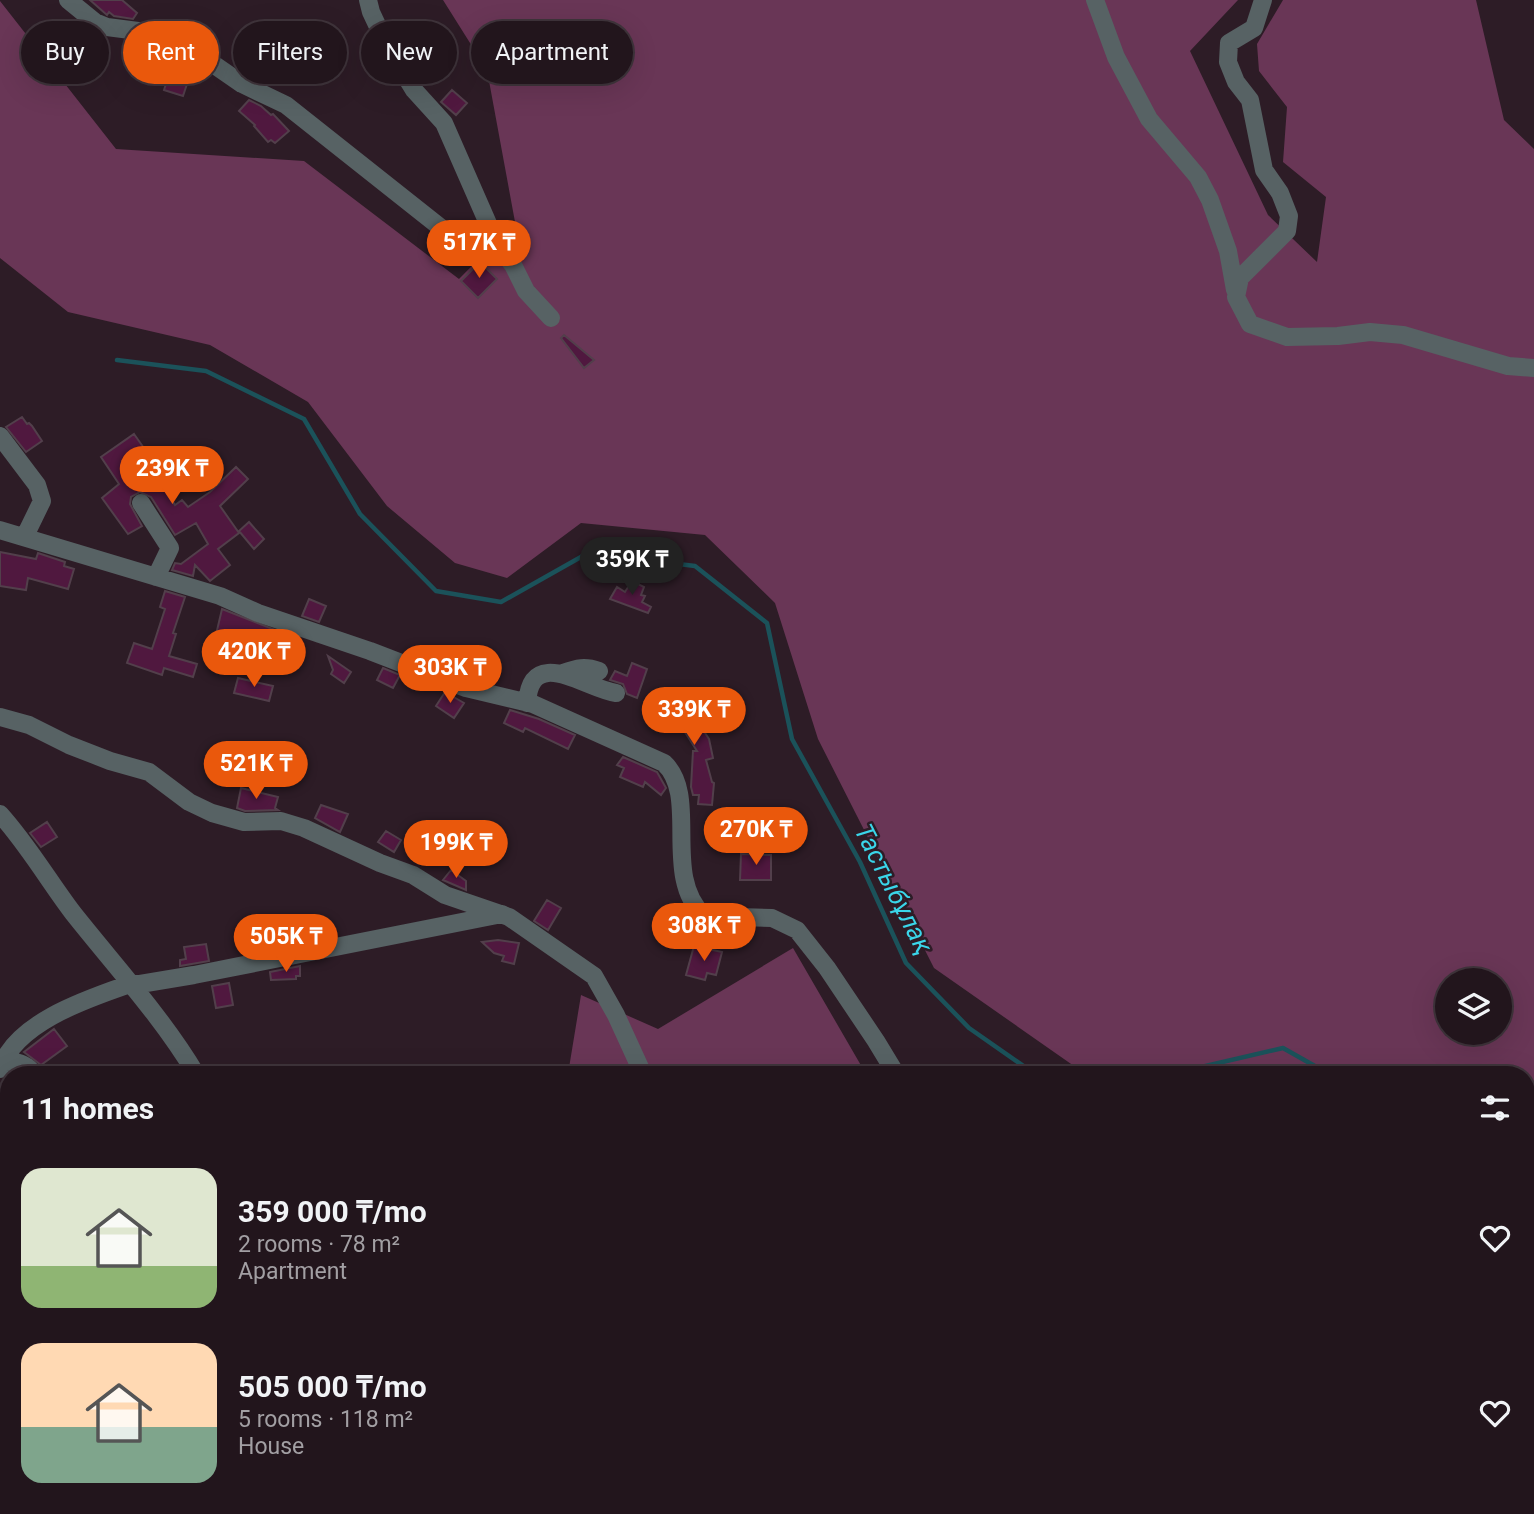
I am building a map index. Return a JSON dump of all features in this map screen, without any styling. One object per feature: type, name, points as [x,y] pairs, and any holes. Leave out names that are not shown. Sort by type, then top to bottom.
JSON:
[{"type":"street","points":[[68,0],[95,22],[107,27],[138,31],[216,66],[242,84],[286,105],[445,231],[459,238],[497,244]]},
{"type":"street","points":[[368,0],[386,44],[414,90],[444,123],[497,244],[513,265],[526,291],[551,318]]},
{"type":"street","points":[[1095,0],[1116,57],[1149,119],[1199,177],[1228,251],[1236,297],[1250,324],[1287,337],[1370,332],[1403,335],[1497,363],[1534,368]]},
{"type":"street","points":[[1236,297],[1240,278],[1287,231],[1289,216],[1280,192],[1264,170],[1251,100],[1236,82],[1228,62],[1229,43],[1254,28],[1263,0]]},
{"type":"street","points":[[0,436],[37,485],[42,501],[25,536]]},
{"type":"street","points":[[141,503],[170,548],[156,577]]},
{"type":"street","points":[[0,530],[220,596],[258,613],[370,651],[466,688],[527,702],[651,756],[672,771],[679,789],[684,879],[696,908],[704,916],[711,917],[772,918],[797,930],[827,968],[891,1066]]},
{"type":"street","points":[[563,673],[578,668],[599,671]]},
{"type":"street","points":[[527,702],[528,689],[534,678],[549,671],[563,673],[594,687],[616,693]]},
{"type":"street","points":[[0,717],[29,725],[100,757],[149,772],[189,802],[212,813],[244,822],[281,821],[304,828],[413,875],[444,895],[502,914],[537,935],[594,976],[616,1015],[639,1066]]},
{"type":"street","points":[[0,814],[190,1066]]},
{"type":"street","points":[[1,1065],[27,1031],[74,1007],[130,984],[194,975],[502,914]]},
{"type":"street","points":[[1,1065],[16,1061],[25,1066]]},
{"type":"street","points":[[0,1157],[0,1166]]},
{"type":"shaded area","points":[[443,0],[1238,0],[1190,51],[1268,215],[1317,262],[1326,197],[1283,162],[1287,107],[1259,71],[1257,44],[1283,0],[1476,0],[1504,120],[1534,149],[1534,1066],[1074,1066],[934,968],[818,739],[775,603],[705,535],[581,523],[507,578],[455,563],[387,506],[308,402],[210,345],[68,312],[0,258],[0,1],[21,28],[21,84],[65,84],[116,149],[304,161],[459,279],[515,222],[490,84],[633,84],[633,21],[471,21],[471,45]]},
{"type":"shaded area","points":[[793,948],[861,1066],[569,1066],[581,995],[658,1029]]},
{"type":"building","points":[[90,0],[122,0],[137,13],[133,19],[114,16],[109,12],[107,15]]},
{"type":"building","points":[[166,84],[187,84],[183,96],[164,90]]},
{"type":"building","points":[[452,90],[467,103],[456,115],[441,102]]},
{"type":"building","points":[[249,100],[273,114],[289,131],[275,143],[271,140],[268,142],[255,125],[239,111]]},
{"type":"building","points":[[480,262],[497,279],[478,298],[461,281]]},
{"type":"building","points":[[564,335],[594,360],[584,368],[561,338]]},
{"type":"building","points":[[22,417],[42,441],[26,452],[6,427]]},
{"type":"building","points":[[134,434],[153,461],[148,464],[175,505],[182,500],[188,507],[210,492],[236,467],[248,479],[220,506],[239,533],[218,549],[230,565],[210,581],[195,565],[193,576],[172,570],[175,563],[181,564],[208,544],[196,523],[175,535],[151,497],[140,492],[131,497],[130,504],[142,526],[128,534],[102,498],[119,484],[101,457]]},
{"type":"building","points":[[249,522],[264,539],[254,549],[239,531]]},
{"type":"building","points":[[0,552],[36,559],[38,553],[65,562],[64,566],[74,569],[68,589],[28,578],[26,590],[0,586]]},
{"type":"building","points":[[632,581],[644,587],[641,595],[645,596],[642,602],[651,607],[648,613],[610,599],[617,587],[625,592]]},
{"type":"building","points":[[165,591],[185,597],[173,633],[176,634],[169,656],[197,664],[193,677],[164,668],[162,675],[127,663],[134,643],[152,649],[165,609],[160,607]]},
{"type":"building","points":[[309,599],[326,606],[319,622],[302,616]]},
{"type":"building","points":[[222,609],[288,635],[290,639],[286,647],[247,630],[242,646],[215,639]]},
{"type":"building","points":[[328,656],[351,672],[344,683],[331,674],[333,670]]},
{"type":"building","points":[[632,663],[647,669],[637,698],[627,694],[623,684],[610,680],[615,671],[627,676]]},
{"type":"building","points":[[383,668],[400,675],[393,688],[377,680]]},
{"type":"building","points":[[238,678],[273,686],[269,701],[234,693]]},
{"type":"building","points":[[670,691],[698,710],[693,715],[709,739],[713,758],[706,760],[714,783],[712,805],[698,804],[699,795],[693,795],[693,751],[697,751],[683,729],[688,726],[660,706]]},
{"type":"building","points":[[445,692],[464,703],[454,718],[436,706]]},
{"type":"building","points":[[510,710],[575,735],[568,749],[525,728],[523,732],[504,723]]},
{"type":"building","points":[[623,757],[657,772],[666,788],[661,795],[645,782],[643,787],[620,777],[624,768],[617,765]]},
{"type":"building","points":[[241,788],[278,797],[275,808],[278,810],[245,811],[237,808]]},
{"type":"building","points":[[321,805],[348,814],[340,832],[315,818]]},
{"type":"building","points":[[47,822],[57,837],[41,847],[30,833]]},
{"type":"building","points":[[386,831],[401,840],[394,852],[378,842]]},
{"type":"building","points":[[741,854],[771,855],[771,880],[740,880]]},
{"type":"building","points":[[451,870],[466,881],[466,890],[443,880]]},
{"type":"building","points":[[547,900],[561,908],[548,930],[534,921]]},
{"type":"building","points":[[498,940],[519,943],[514,964],[502,961],[504,956],[494,953],[482,942]]},
{"type":"building","points":[[206,944],[209,961],[180,966],[180,960],[186,959],[184,947]]},
{"type":"building","points":[[694,946],[722,952],[716,975],[707,973],[705,980],[686,975]]},
{"type":"building","points":[[300,966],[300,976],[296,976],[296,979],[271,980],[270,972]]},
{"type":"building","points":[[229,983],[233,1005],[216,1008],[212,986]]},
{"type":"building","points":[[54,1029],[67,1046],[41,1065],[24,1052]]},
{"type":"waterway","name":"Тастыбұлақ","points":[[117,360],[206,371],[304,419],[360,514],[436,591],[501,602],[588,553],[695,566],[767,623],[792,739],[860,862],[906,963],[969,1028],[1024,1066]]},
{"type":"waterway","name":"Тастыбұлақ","points":[[1205,1066],[1283,1048],[1315,1066]]}]
